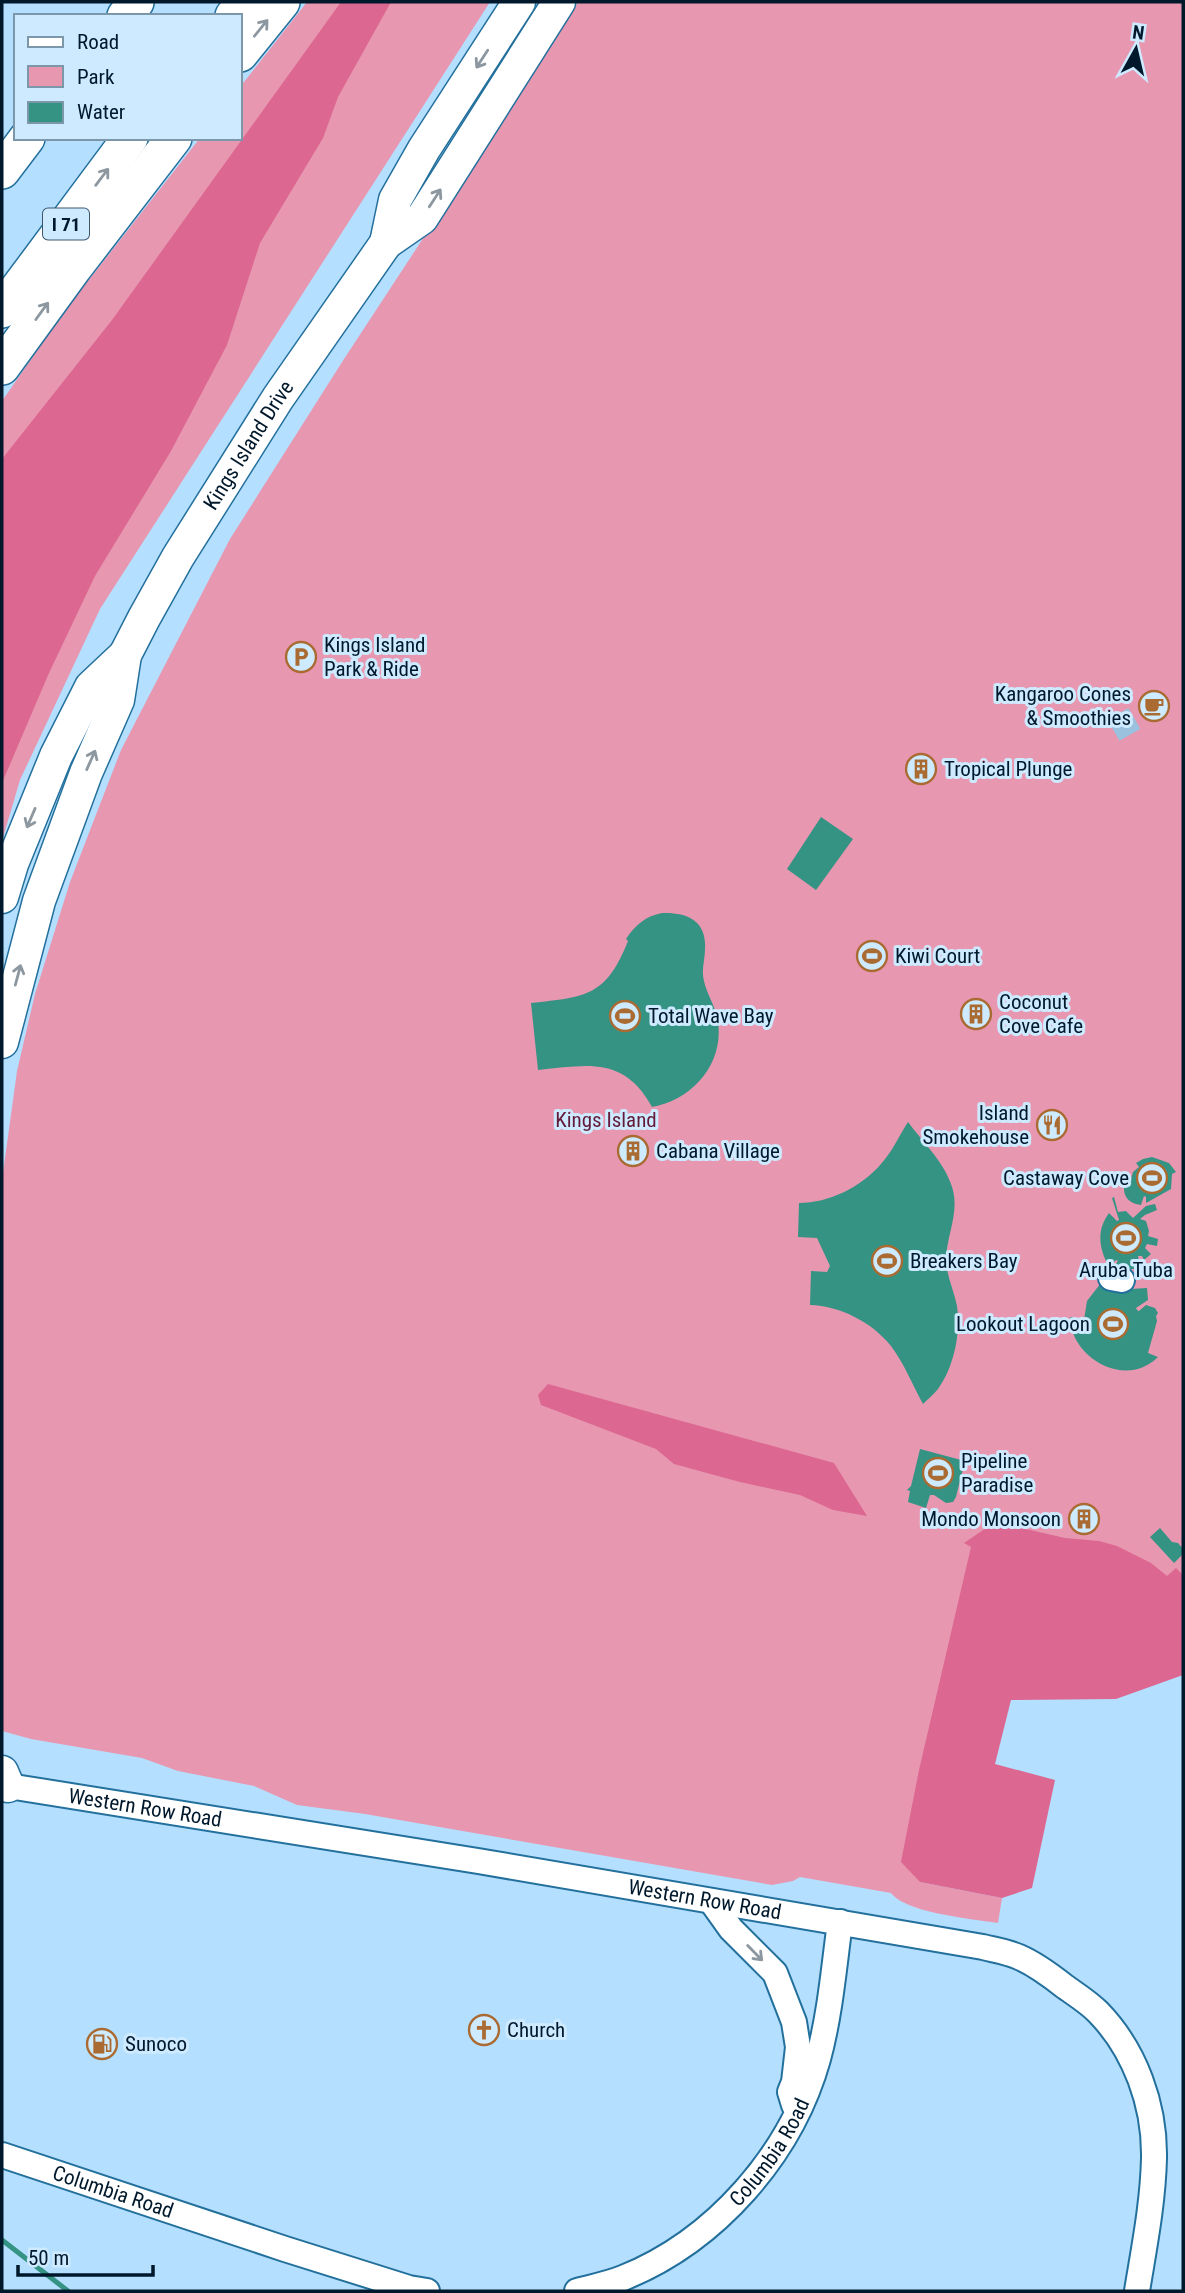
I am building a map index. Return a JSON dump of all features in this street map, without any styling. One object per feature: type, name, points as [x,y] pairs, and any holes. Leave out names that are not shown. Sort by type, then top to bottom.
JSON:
[{"type":"highway","points":[[242,52],[282,2]]},
{"type":"highway","points":[[2,171],[25,140]]},
{"type":"highway","name":"I 71","points":[[2,310],[129,140]]},
{"type":"highway","points":[[2,367],[172,140]]},
{"type":"main road","name":"Kings Island Drive","points":[[386,243],[395,200],[424,149],[519,2]]},
{"type":"main road","name":"Kings Island Drive","points":[[2,897],[12,864],[56,756],[90,687],[125,655],[185,545],[278,398],[386,243],[422,218],[559,2]]},
{"type":"main road","name":"Kings Island Drive","points":[[2,1042],[39,901],[86,773],[118,700],[125,655]]},
{"type":"street","name":"Western Row Road","points":[[4,1781],[841,1922],[983,1947],[1017,1956],[1042,1969],[1097,2011],[1118,2036],[1146,2095],[1154,2159],[1149,2215],[1137,2291]]},
{"type":"street","points":[[711,1900],[731,1928],[775,1973],[794,2022],[797,2048],[794,2082],[790,2092],[796,2114]]},
{"type":"street","name":"Columbia Road","points":[[577,2291],[622,2279],[691,2239],[740,2197],[756,2177],[796,2114],[818,2059],[841,1922]]},
{"type":"street","name":"Columbia Road","points":[[2,2155],[285,2249],[426,2291]]},
{"type":"green space","points":[[307,2],[490,2],[100,609],[20,780],[2,841],[2,401],[66,309],[198,140],[242,140],[242,84]]},
{"type":"green space","name":"Kings Island","points":[[578,2],[1183,2],[1183,1627],[970,1568],[920,1882],[1002,1898],[998,1923],[925,1910],[899,1900],[891,1893],[800,1877],[772,1885],[365,1814],[297,1805],[254,1786],[178,1771],[142,1758],[31,1739],[2,1731],[2,1180],[17,1071],[35,994],[70,882],[121,750],[230,539],[344,359]]},
{"type":"shaded area","points":[[341,2],[391,2],[338,97],[323,138],[260,243],[227,345],[171,451],[95,576],[49,673],[2,783],[2,459],[112,320]]},
{"type":"shaded area","points":[[548,1384],[834,1463],[867,1516],[833,1510],[800,1495],[674,1464],[656,1449],[541,1405],[538,1395]]},
{"type":"shaded area","points":[[995,1522],[1065,1538],[1099,1541],[1117,1546],[1151,1563],[1167,1576],[1176,1568],[1183,1575],[1183,1675],[1116,1699],[1011,1700],[995,1764],[1055,1780],[1032,1888],[1002,1898],[920,1882],[901,1862],[919,1770],[971,1547],[964,1543]]},
{"type":"water","points":[[821,817],[853,839],[816,890],[787,869]]},
{"type":"water","name":"Total Wave Bay","points":[[662,913],[687,916],[699,925],[705,939],[703,977],[717,1017],[719,1037],[716,1052],[702,1078],[680,1097],[652,1107],[629,1079],[617,1072],[589,1066],[538,1070],[531,1003],[567,999],[592,990],[611,973],[633,929],[646,919]]},
{"type":"water","name":"Breakers Bay","points":[[908,1122],[943,1167],[951,1184],[955,1203],[946,1259],[957,1306],[957,1338],[944,1380],[923,1404],[896,1353],[883,1337],[844,1312],[810,1305],[811,1271],[827,1272],[830,1266],[817,1238],[798,1237],[799,1203],[833,1197],[864,1180],[885,1159]]},
{"type":"water","name":"Castaway Cove","points":[[1152,1157],[1169,1163],[1176,1172],[1172,1174],[1171,1189],[1146,1203],[1144,1196],[1141,1205],[1132,1203],[1125,1195],[1124,1182],[1130,1182],[1133,1172],[1139,1167],[1136,1163]]},
{"type":"water","name":"Lookout Lagoon","points":[[1114,1197],[1118,1212],[1126,1211],[1133,1218],[1146,1206],[1155,1204],[1157,1210],[1140,1219],[1146,1221],[1148,1236],[1158,1239],[1157,1246],[1147,1244],[1145,1248],[1151,1254],[1144,1260],[1142,1256],[1138,1256],[1140,1268],[1125,1270],[1130,1289],[1147,1288],[1148,1300],[1136,1308],[1137,1310],[1146,1305],[1155,1308],[1158,1313],[1148,1353],[1158,1357],[1145,1366],[1131,1370],[1102,1365],[1090,1357],[1073,1332],[1070,1317],[1084,1320],[1087,1301],[1118,1261],[1109,1267],[1100,1240],[1102,1226],[1109,1213],[1119,1220],[1112,1198]]},
{"type":"water","name":"Pipeline Paradise","points":[[920,1449],[965,1461],[953,1502],[946,1503],[930,1495],[926,1508],[908,1502],[910,1491],[907,1490],[911,1486]]},
{"type":"water","points":[[1160,1528],[1172,1542],[1178,1543],[1183,1549],[1183,1554],[1174,1563],[1150,1537]]},
{"type":"waterway","points":[[2,2240],[68,2291]]},
{"type":"tunnel","points":[[1118,714],[1130,735]]},
{"type":"place","name":"Kings Island Park & Ride","points":[[301,657]]},
{"type":"place","name":"Kangaroo Cones & Smoothies","points":[[1154,706]]},
{"type":"place","name":"Tropical Plunge","points":[[921,769]]},
{"type":"place","name":"Kiwi Court","points":[[872,956]]},
{"type":"place","name":"Coconut Cove Cafe","points":[[976,1014]]},
{"type":"place","name":"Total Wave Bay","points":[[625,1016]]},
{"type":"place","name":"Island Smokehouse","points":[[1052,1125]]},
{"type":"place","name":"Cabana Village","points":[[633,1151]]},
{"type":"place","name":"Castaway Cove","points":[[1152,1178]]},
{"type":"place","name":"Aruba Tuba","points":[[1126,1238]]},
{"type":"place","name":"Breakers Bay","points":[[887,1261]]},
{"type":"place","name":"Lookout Lagoon","points":[[1113,1324]]},
{"type":"place","name":"Pipeline Paradise","points":[[938,1473]]},
{"type":"place","name":"Mondo Monsoon","points":[[1084,1519]]},
{"type":"place","name":"Church","points":[[484,2030]]},
{"type":"place","name":"Sunoco","points":[[102,2044]]}]
